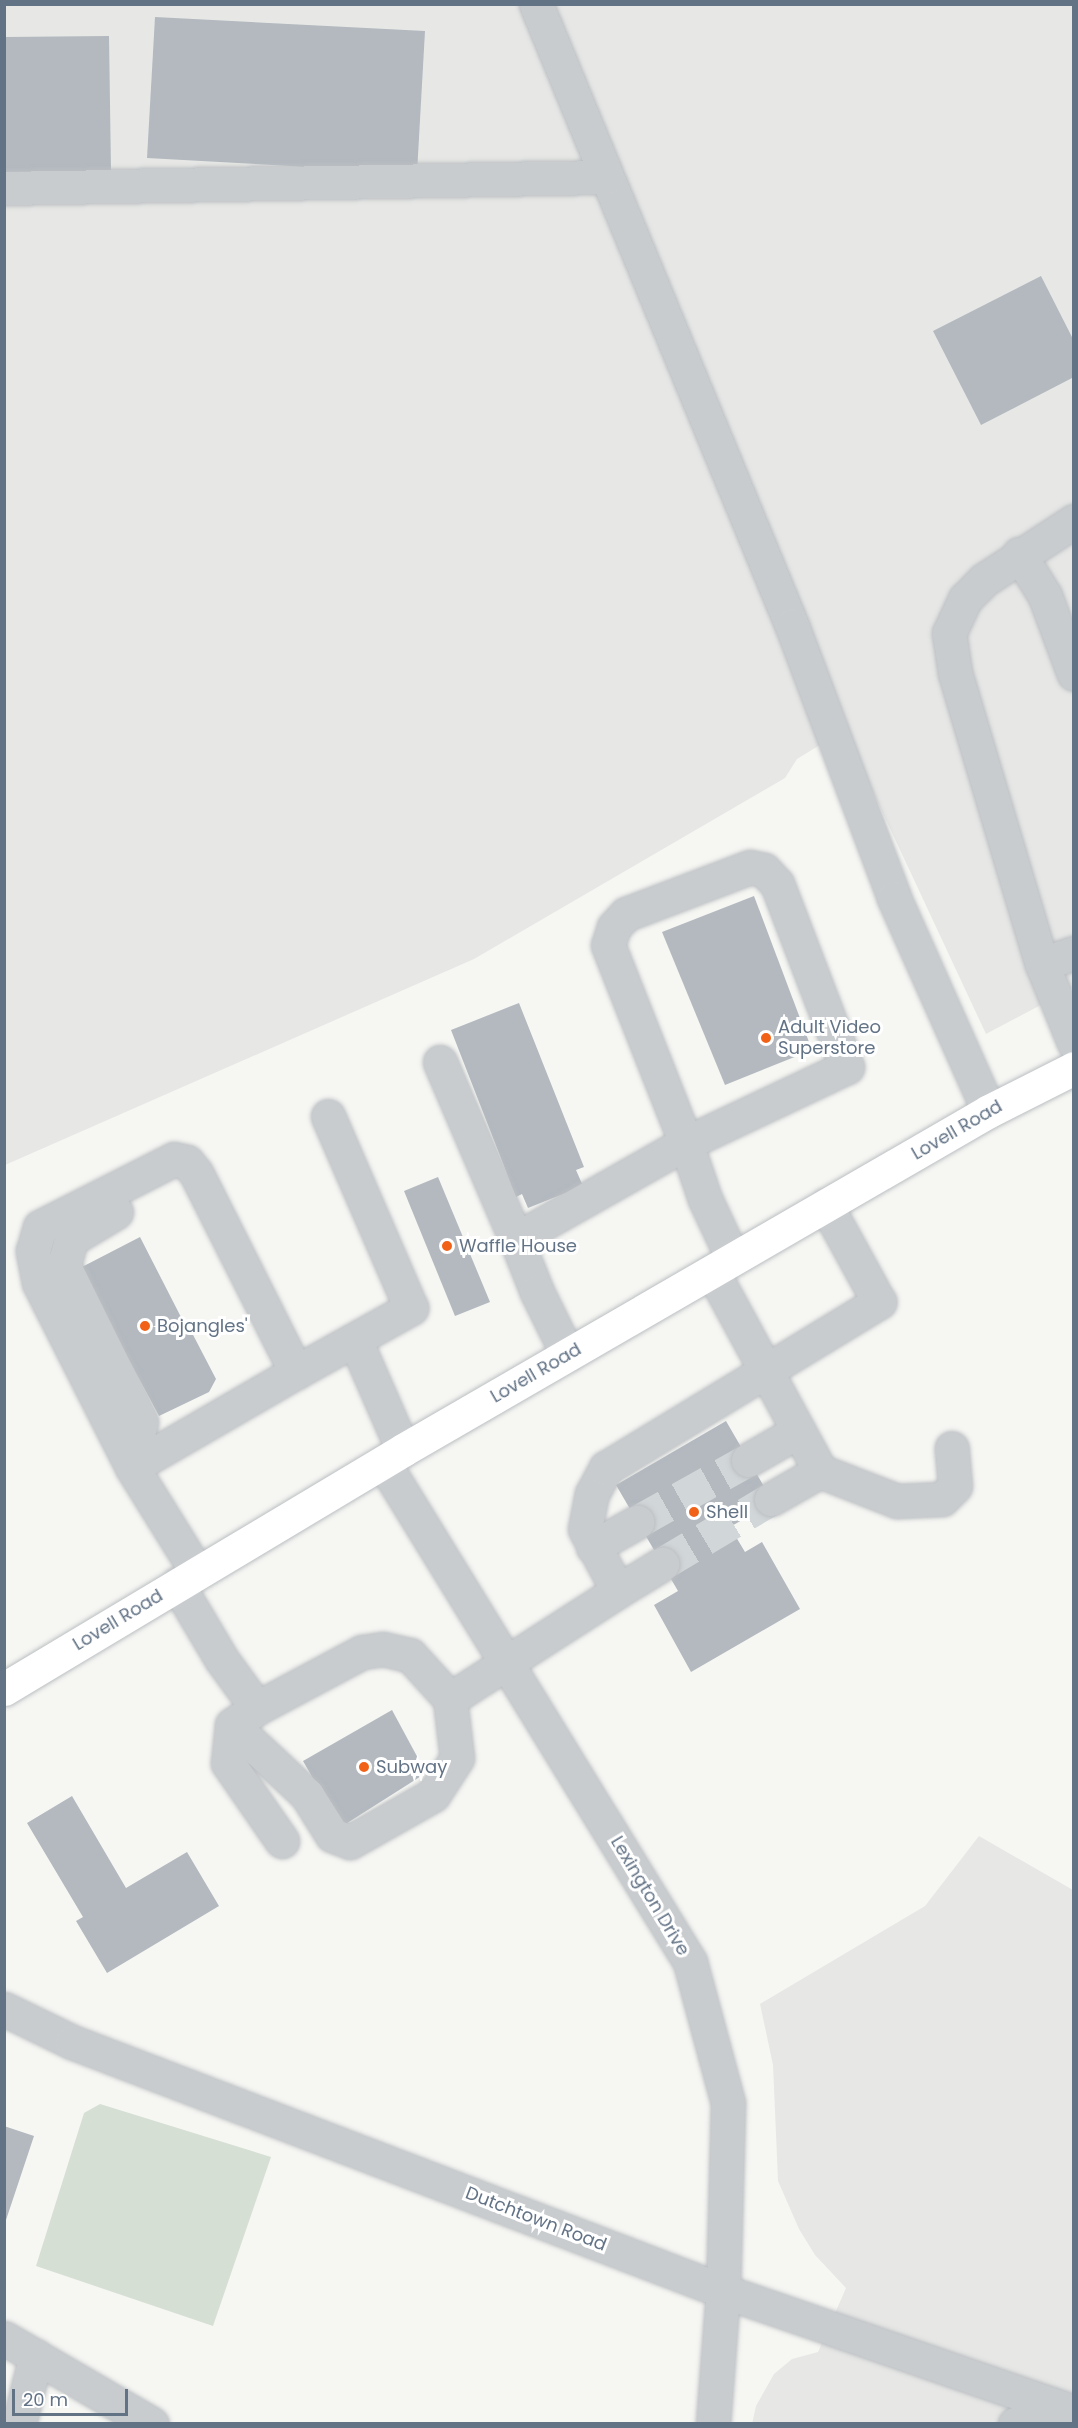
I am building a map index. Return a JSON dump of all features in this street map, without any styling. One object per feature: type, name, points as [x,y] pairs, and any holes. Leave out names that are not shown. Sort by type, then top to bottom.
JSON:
[{"type":"main road","name":"Lovell Road","points":[[4,1689],[393,1456],[989,1110],[1074,1068]]},
{"type":"street","points":[[536,4],[792,626],[894,898],[989,1110]]},
{"type":"street","points":[[4,188],[606,177]]},
{"type":"street","points":[[1074,521],[1019,554],[965,599],[950,633],[955,673],[1042,964],[1074,1043]]},
{"type":"street","points":[[1019,554],[1044,596],[1074,674]]},
{"type":"street","points":[[516,1239],[686,1143],[847,1067],[777,884],[764,870],[750,867],[626,914],[614,927],[608,945],[686,1143],[705,1199],[723,1265],[765,1373],[820,1471],[897,1501],[942,1499],[955,1486],[952,1448]]},
{"type":"street","points":[[1042,964],[1074,953]]},
{"type":"street","points":[[440,1062],[537,1292],[568,1355]]},
{"type":"street","points":[[128,1459],[296,1372],[411,1308],[328,1116]]},
{"type":"street","points":[[282,1841],[228,1763],[244,1716],[362,1652],[384,1649],[410,1655],[450,1699],[458,1758],[433,1795],[350,1842],[332,1835],[307,1796],[244,1716],[187,1578],[128,1459],[141,1422],[64,1266],[65,1250],[82,1231],[196,1173],[296,1372]]},
{"type":"street","points":[[618,1590],[585,1529],[592,1494],[606,1468],[879,1302],[826,1205]]},
{"type":"street","name":"Lexington Drive","points":[[355,1340],[393,1456],[507,1660],[690,1962],[728,2103],[723,2291],[712,2424]]},
{"type":"street","points":[[748,1460],[798,1431]]},
{"type":"street","points":[[771,1499],[820,1471]]},
{"type":"street","points":[[593,1547],[638,1522]]},
{"type":"street","points":[[450,1699],[507,1660],[662,1564]]},
{"type":"street","name":"Dutchtown Road","points":[[4,2010],[72,2042],[723,2291],[1066,2409]]},
{"type":"street","points":[[4,2338],[152,2424]]},
{"type":"street","points":[[19,2424],[36,2356]]},
{"type":"street","points":[[1015,2424],[1066,2409]]},
{"type":"shaded area","points":[[5,5],[1073,5],[1073,988],[986,1034],[844,730],[797,759],[785,778],[474,959],[5,1165]]},
{"type":"shaded area","points":[[979,1836],[1073,1890],[1073,2423],[752,2424],[756,2406],[774,2374],[792,2359],[818,2352],[846,2288],[815,2255],[799,2229],[778,2181],[773,2065],[760,2004],[925,1906]]},
{"type":"shaded area","points":[[100,2104],[271,2157],[213,2326],[36,2266],[84,2113]]},
{"type":"building","points":[[155,17],[425,31],[417,173],[147,158]]},
{"type":"building","points":[[109,36],[111,171],[4,172],[4,37]]},
{"type":"building","points":[[1041,276],[1074,341],[1074,377],[981,425],[933,331]]},
{"type":"building","points":[[754,896],[812,1050],[725,1085],[662,932]]},
{"type":"building","points":[[519,1003],[584,1167],[576,1170],[583,1186],[528,1208],[522,1194],[516,1197],[451,1030]]},
{"type":"building","name":"Waffle House","points":[[438,1177],[490,1302],[455,1316],[404,1191]]},
{"type":"building","name":"Bojangles'","points":[[140,1237],[183,1321],[179,1323],[184,1332],[190,1329],[216,1379],[209,1392],[159,1416],[80,1268]]},
{"type":"building","name":"Shell","points":[[726,1421],[773,1502],[730,1527],[745,1552],[762,1542],[800,1609],[691,1672],[654,1605],[678,1591],[616,1485]]},
{"type":"building","name":"Subway","points":[[392,1710],[426,1773],[341,1827],[303,1761]]},
{"type":"building","points":[[72,1796],[126,1888],[187,1852],[219,1906],[107,1973],[76,1921],[83,1917],[27,1823]]},
{"type":"building","points":[[4,2126],[34,2136],[5,2223],[4,2223]]},
{"type":"tunnel","points":[[637,1522],[748,1460]]},
{"type":"tunnel","points":[[662,1564],[771,1499]]},
{"type":"place","name":"Adult Video Superstore","points":[[766,1038]]},
{"type":"place","name":"Waffle House","points":[[447,1246]]},
{"type":"place","name":"Bojangles'","points":[[145,1326]]},
{"type":"place","name":"Shell","points":[[694,1512]]},
{"type":"place","name":"Subway","points":[[364,1767]]}]
